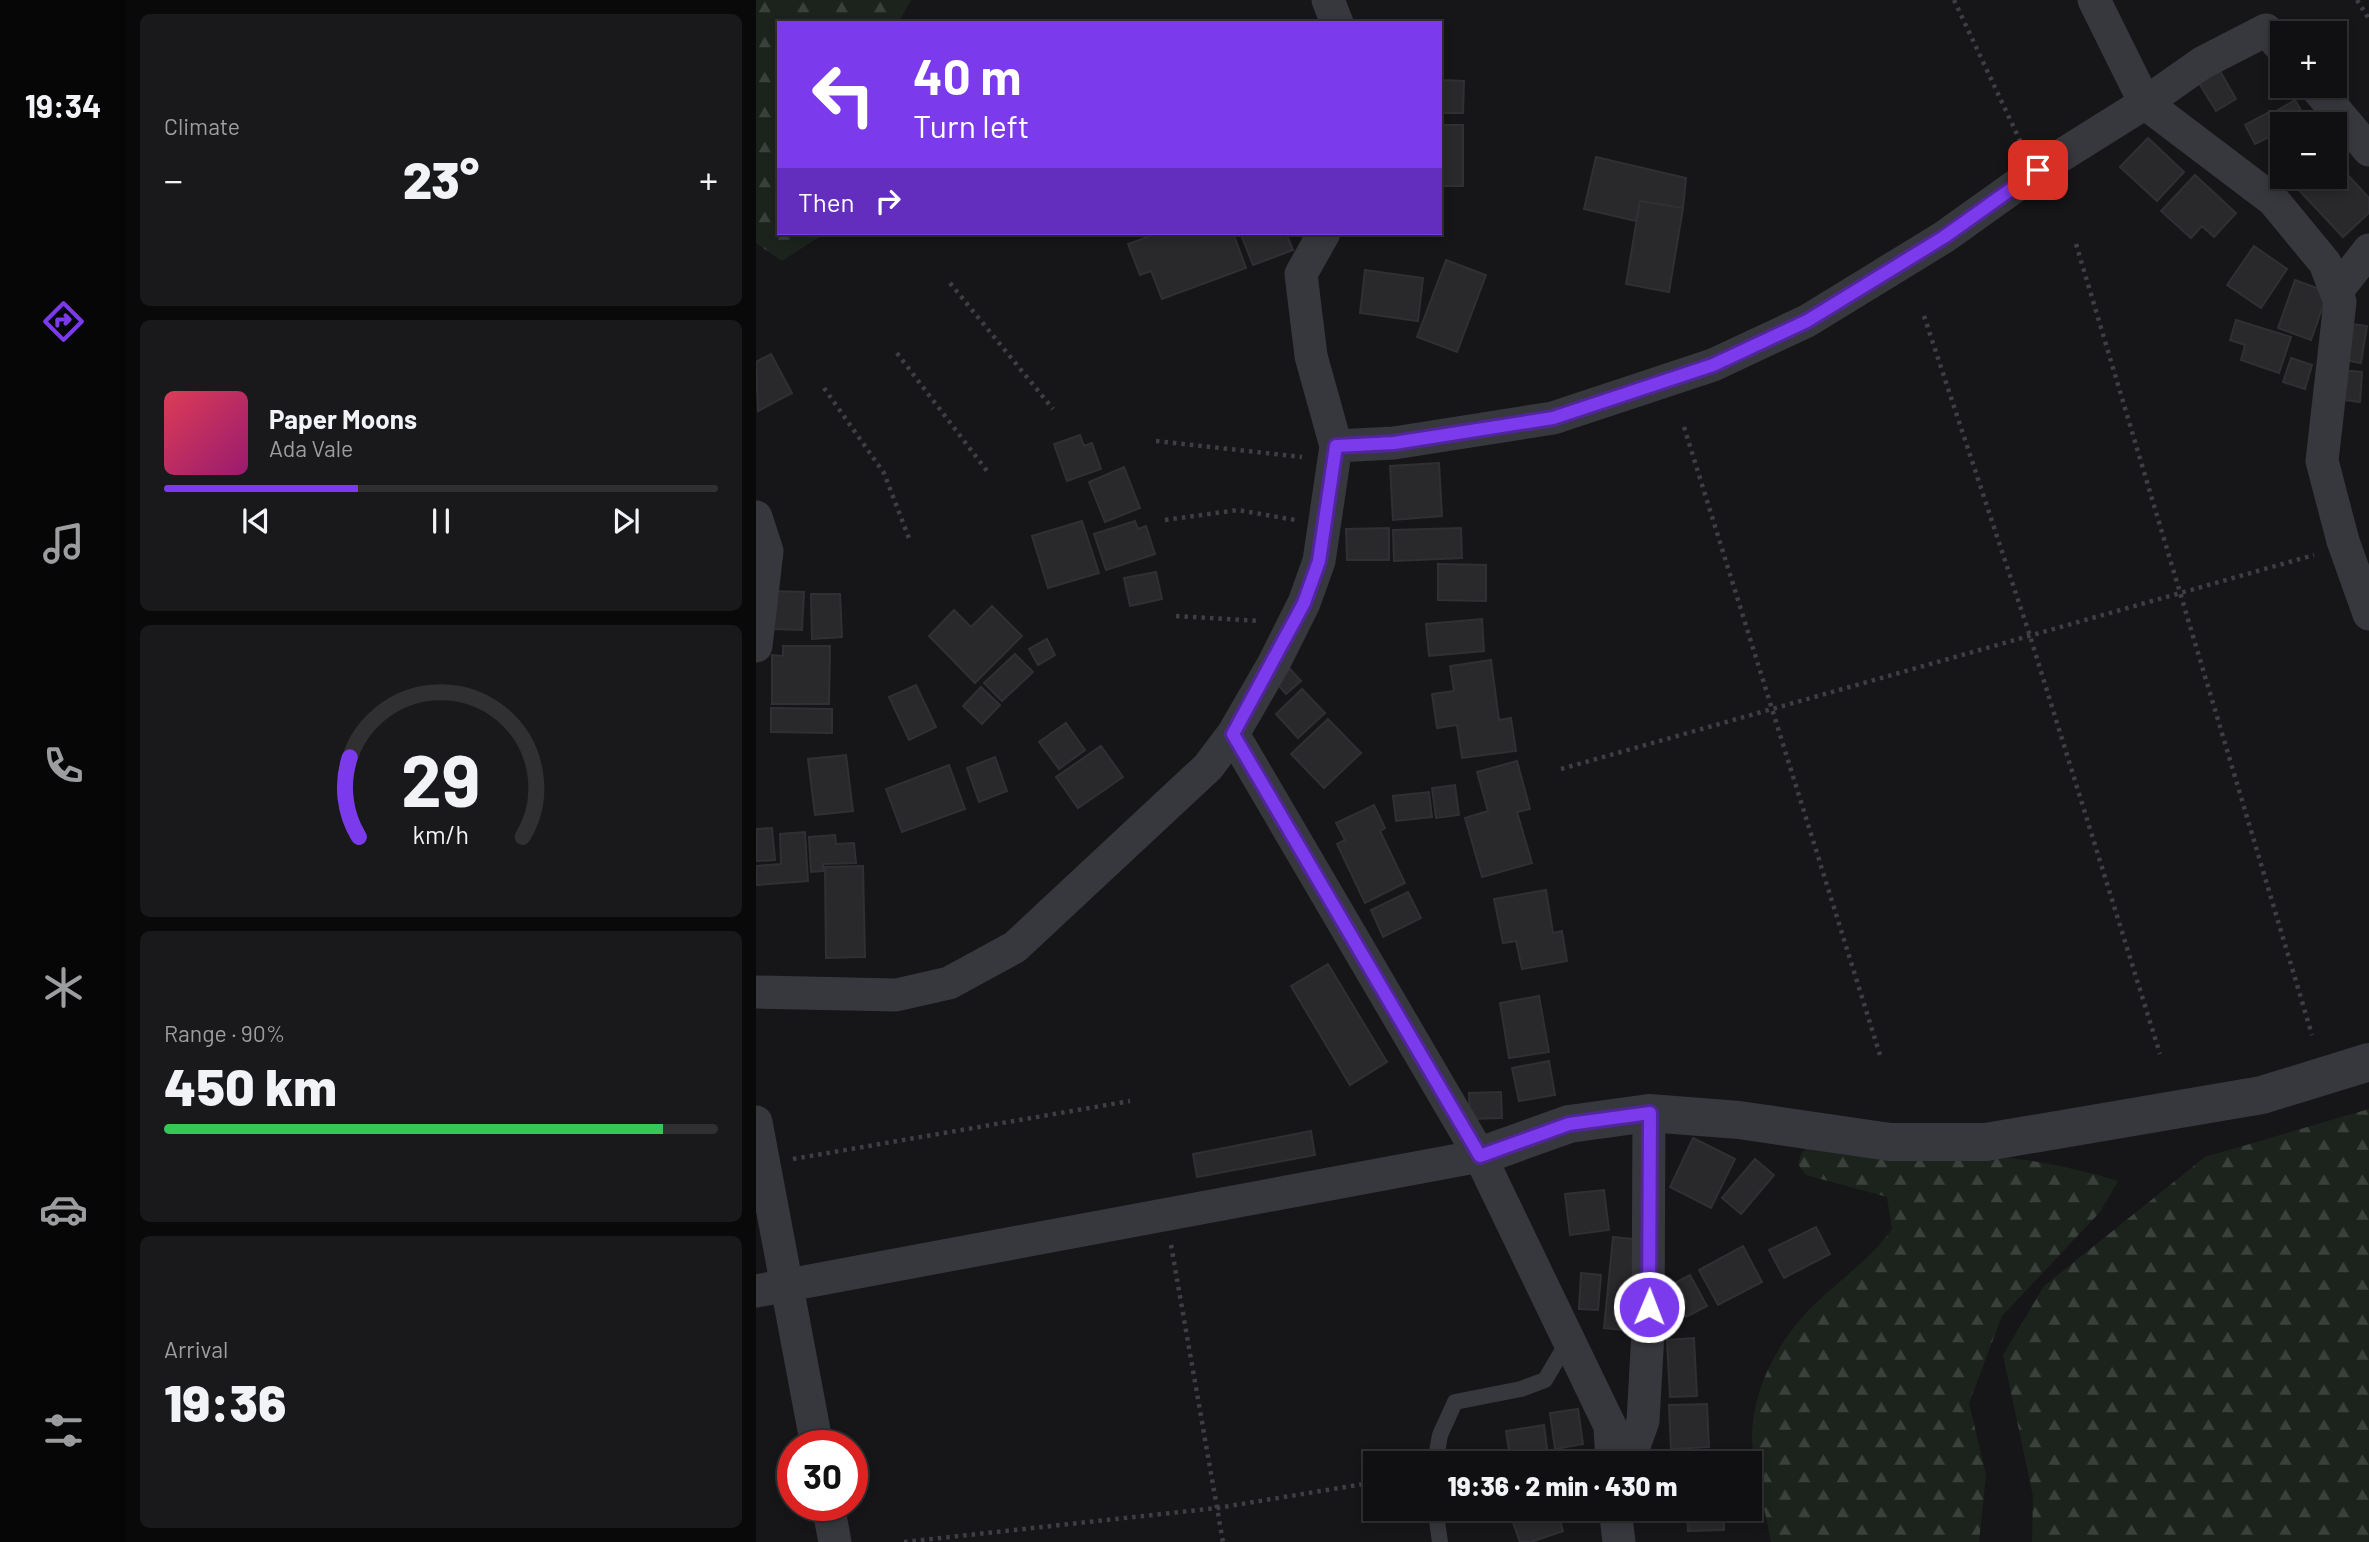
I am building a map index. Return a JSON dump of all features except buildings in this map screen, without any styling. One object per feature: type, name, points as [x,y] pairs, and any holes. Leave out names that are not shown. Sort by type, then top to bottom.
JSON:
[{"type":"street","points":[[1328,0],[1335,21]]},
{"type":"street","points":[[2094,0],[2145,103],[2273,200],[2325,263],[2340,302],[2322,461],[2343,541],[2369,614]]},
{"type":"street","points":[[1322,452],[1553,418],[1713,365],[1807,321],[1944,237],[2038,170],[2145,103],[2202,63],[2266,30],[2270,34]]},
{"type":"street","points":[[2325,98],[2369,150]]},
{"type":"street","points":[[756,992],[896,995],[948,983],[1015,947],[1208,767],[1233,734],[1304,603],[1319,561],[1322,452],[1301,274],[1323,235]]},
{"type":"street","points":[[2336,292],[2369,250]]},
{"type":"street","points":[[756,517],[767,551],[756,646]]},
{"type":"street","points":[[1233,734],[1480,1156],[1610,1426],[1611,1451]]},
{"type":"street","points":[[771,1289],[1480,1156],[1569,1124],[1650,1113],[1739,1119],[1890,1142],[1986,1142],[2262,1095],[2369,1062]]},
{"type":"street","points":[[1632,1451],[1643,1421],[1648,1332],[1650,1113]]},
{"type":"street","points":[[756,1122],[771,1289],[812,1430]]},
{"type":"street","points":[[831,1521],[835,1542]]},
{"type":"street","points":[[1617,1521],[1619,1542]]},
{"type":"lane","points":[[1437,1451],[1440,1435],[1455,1402],[1521,1389],[1545,1380],[1568,1341]]},
{"type":"lane","points":[[1437,1521],[1440,1542]]},
{"type":"path","points":[[1954,0],[2023,148]]},
{"type":"path","points":[[2357,0],[2369,19]]},
{"type":"path","points":[[2076,244],[2312,1035]]},
{"type":"path","points":[[950,283],[1053,410]]},
{"type":"path","points":[[1924,316],[2029,636],[2160,1054]]},
{"type":"path","points":[[897,353],[986,471]]},
{"type":"path","points":[[824,388],[884,473],[910,541]]},
{"type":"path","points":[[1684,426],[1880,1055]]},
{"type":"path","points":[[1156,441],[1322,452]]},
{"type":"path","points":[[1165,520],[1238,510],[1301,522]]},
{"type":"path","points":[[1561,769],[2322,553]]},
{"type":"path","points":[[1176,616],[1267,621]]},
{"type":"path","points":[[788,1160],[1130,1101]]},
{"type":"path","points":[[1170,1238],[1223,1542]]},
{"type":"path","points":[[904,1542],[1217,1508],[1363,1484]]},
{"type":"green space","points":[[756,0],[911,0],[899,21],[777,21],[777,235],[822,235],[782,261],[756,243]]},
{"type":"green space","points":[[2369,1109],[2369,1542],[2032,1542],[2033,1496],[2003,1355],[2044,1286],[2205,1157]]},
{"type":"green space","points":[[1814,1144],[1968,1153],[2044,1163],[2118,1181],[2100,1212],[2002,1316],[1969,1403],[1986,1475],[1979,1542],[1771,1542],[1762,1498],[1762,1451],[1753,1451],[1752,1436],[1753,1418],[1762,1383],[1778,1350],[1800,1320],[1854,1270],[1892,1229],[1887,1197],[1806,1175],[1798,1164],[1802,1152]]},
{"type":"route","points":[[1649,1307],[1650,1113],[1569,1124],[1480,1156],[1233,734],[1274,663],[1304,603],[1319,561],[1336,446],[1394,443],[1553,418],[1602,404],[1713,365],[1807,321],[1880,273],[1944,237],[2038,170]]}]
